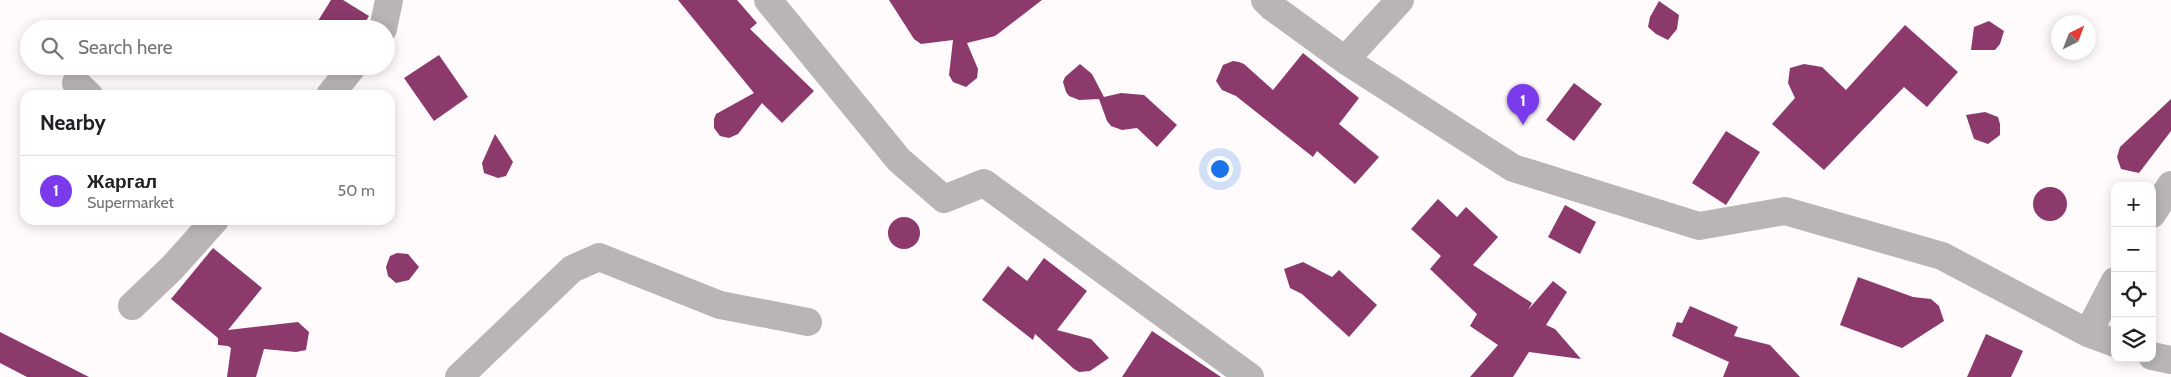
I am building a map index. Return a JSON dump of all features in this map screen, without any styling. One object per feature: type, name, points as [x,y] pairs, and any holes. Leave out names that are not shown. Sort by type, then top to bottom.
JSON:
[{"type":"street","points":[[385,20],[389,0]]},
{"type":"street","points":[[768,0],[899,160],[944,199],[984,184],[1250,377]]},
{"type":"street","points":[[1266,0],[1272,8],[1345,60],[1513,168],[1700,226],[1785,212],[1942,256],[2088,332],[2111,341]]},
{"type":"street","points":[[1345,60],[1400,0]]},
{"type":"street","points":[[334,90],[346,75]]},
{"type":"street","points":[[2156,208],[2171,185]]},
{"type":"street","points":[[132,306],[172,268],[211,225]]},
{"type":"street","points":[[459,377],[572,269],[599,257],[720,305],[808,322]]},
{"type":"street","points":[[2088,332],[2111,288]]},
{"type":"street","points":[[2156,357],[2171,360]]},
{"type":"building","points":[[331,0],[343,0],[369,16],[367,20],[319,20]]},
{"type":"building","points":[[678,0],[737,0],[757,23],[750,29],[814,91],[782,123],[762,103],[738,134],[729,138],[720,136],[714,128],[716,114],[754,93]]},
{"type":"building","points":[[889,0],[1042,0],[995,36],[967,43],[978,69],[977,78],[966,87],[953,82],[949,75],[953,40],[921,44],[914,39]]},
{"type":"building","points":[[1659,1],[1679,15],[1677,29],[1668,40],[1656,34],[1648,27],[1650,17]]},
{"type":"building","points":[[1989,21],[2004,31],[2000,44],[1995,50],[1971,50],[1974,27]]},
{"type":"building","points":[[1905,25],[1958,72],[1927,107],[1904,87],[1824,170],[1772,124],[1795,98],[1788,83],[1790,68],[1804,64],[1822,67],[1846,90]]},
{"type":"building","points":[[1303,53],[1359,98],[1339,124],[1379,157],[1355,184],[1317,151],[1313,157],[1236,96],[1222,90],[1216,81],[1223,65],[1233,61],[1244,64],[1273,90]]},
{"type":"building","points":[[439,55],[468,97],[434,121],[404,78]]},
{"type":"building","points":[[1080,64],[1092,74],[1104,97],[1121,93],[1144,95],[1177,125],[1157,147],[1137,128],[1122,130],[1111,126],[1107,121],[1099,99],[1079,100],[1069,96],[1066,92],[1063,82],[1065,77]]},
{"type":"building","points":[[1574,83],[1602,104],[1574,141],[1546,120]]},
{"type":"building","points":[[2171,99],[2171,131],[2139,173],[2121,169],[2117,157],[2120,147]]},
{"type":"building","points":[[1985,112],[1998,117],[2000,124],[2000,135],[1988,144],[1974,139],[1966,115]]},
{"type":"building","points":[[1726,131],[1760,152],[1726,205],[1692,183]]},
{"type":"building","points":[[495,134],[513,162],[506,176],[498,178],[484,173],[482,163]]},
{"type":"building","points":[[2050,187],[2062,192],[2067,204],[2062,216],[2050,221],[2038,216],[2033,204],[2038,192]]},
{"type":"building","points":[[1438,199],[1457,217],[1466,207],[1498,237],[1473,265],[1532,303],[1528,310],[1553,281],[1567,292],[1546,325],[1555,329],[1581,359],[1529,352],[1513,377],[1470,377],[1498,345],[1470,326],[1477,314],[1430,269],[1441,256],[1411,229]]},
{"type":"building","points":[[1565,205],[1596,222],[1580,254],[1548,237]]},
{"type":"building","points":[[904,217],[910,218],[915,222],[919,227],[919,239],[915,244],[910,248],[904,249],[898,248],[893,244],[889,239],[888,233],[889,227],[893,222],[898,218]]},
{"type":"building","points":[[213,248],[262,288],[228,330],[298,322],[309,332],[306,350],[296,352],[264,349],[256,377],[227,377],[231,348],[218,345],[218,338],[171,299]]},
{"type":"building","points":[[397,253],[408,254],[419,267],[409,280],[396,283],[388,276],[386,267],[390,256]]},
{"type":"building","points":[[1044,258],[1087,291],[1057,330],[1091,339],[1109,358],[1090,371],[1079,372],[1074,369],[1035,334],[1033,340],[982,300],[1008,266],[1027,281]]},
{"type":"building","points":[[1303,262],[1332,277],[1339,270],[1377,305],[1349,337],[1302,294],[1290,288],[1284,269]]},
{"type":"building","points":[[1858,277],[1913,297],[1931,299],[1939,306],[1944,321],[1902,348],[1840,325]]},
{"type":"building","points":[[1690,306],[1738,327],[1734,336],[1770,345],[1800,377],[1723,377],[1729,362],[1672,336],[1677,322],[1682,323]]},
{"type":"building","points":[[1152,331],[1221,377],[1122,377]]},
{"type":"building","points":[[0,332],[89,377],[27,377],[0,363]]},
{"type":"building","points":[[1986,334],[2023,351],[2011,377],[1967,377]]},
{"type":"place","name":"Жаргал","points":[[1523,125]]}]
